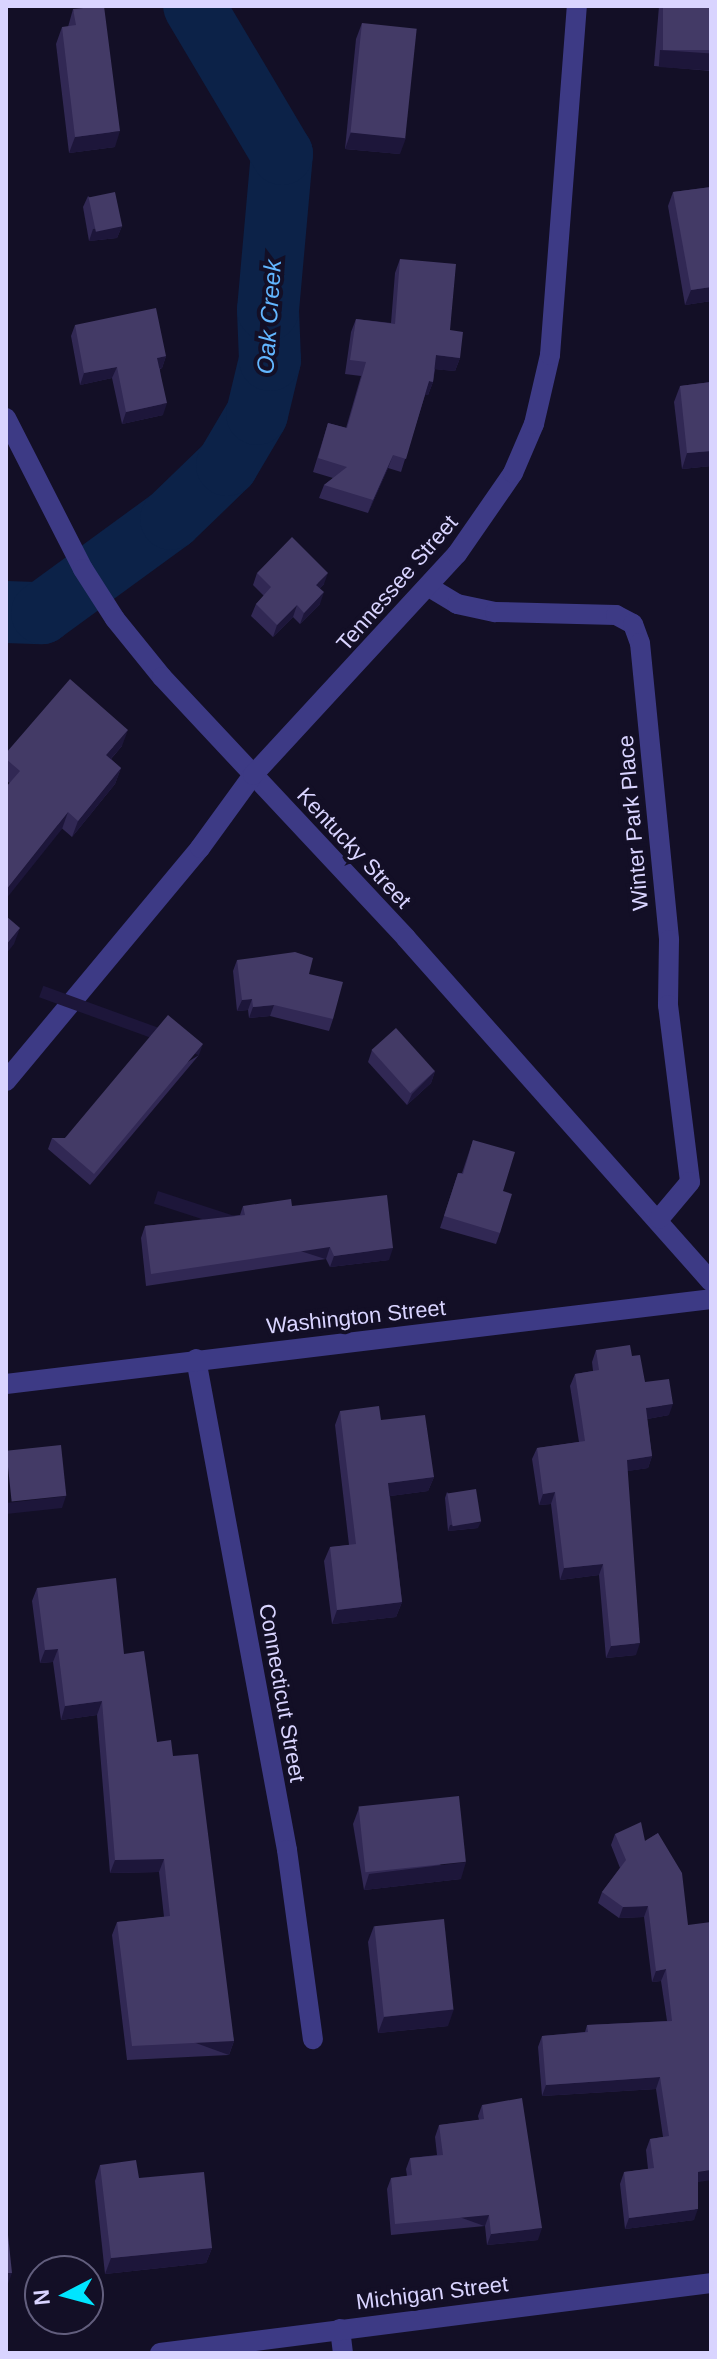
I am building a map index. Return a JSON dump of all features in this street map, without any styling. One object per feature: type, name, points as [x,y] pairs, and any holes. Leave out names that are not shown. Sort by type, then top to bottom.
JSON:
[{"type":"street","name":"Tennessee Street","points":[[6,1081],[200,848],[253,775],[429,587],[485,518],[534,424],[550,355],[577,6]]},
{"type":"street","name":"Kentucky Street","points":[[6,418],[52,510],[115,619],[253,775],[659,1219],[711,1281]]},
{"type":"street","name":"Winter Park Place","points":[[429,587],[457,604],[495,612],[616,615],[633,624],[640,643],[669,940],[668,1005],[690,1182],[659,1219]]},
{"type":"street","name":"Washington Street","points":[[6,1384],[711,1299]]},
{"type":"street","name":"Connecticut Street","points":[[196,1359],[287,1850],[313,2039]]},
{"type":"street","name":"Michigan Street","points":[[160,2353],[711,2283]]},
{"type":"street","points":[[340,2329],[343,2353]]},
{"type":"building","points":[[104,6],[120,131],[75,137],[62,27],[76,25],[73,9]]},
{"type":"building","points":[[663,6],[711,6],[711,50],[663,50]]},
{"type":"building","points":[[362,23],[417,29],[405,138],[351,132]]},
{"type":"building","points":[[711,187],[711,287],[691,290],[673,192]]},
{"type":"building","points":[[115,192],[122,226],[96,232],[89,198]]},
{"type":"building","points":[[400,259],[456,264],[450,330],[463,332],[460,358],[436,355],[433,382],[429,381],[406,459],[393,455],[373,500],[324,485],[347,467],[318,458],[328,423],[347,428],[366,362],[350,360],[356,319],[395,324]]},
{"type":"building","points":[[156,308],[166,356],[157,358],[167,403],[126,412],[117,367],[84,373],[75,325]]},
{"type":"building","points":[[711,382],[711,451],[687,453],[680,386]]},
{"type":"building","points":[[292,537],[328,573],[316,585],[324,592],[304,613],[297,605],[277,625],[256,604],[271,587],[257,573]]},
{"type":"building","points":[[70,679],[128,730],[106,755],[121,768],[78,821],[68,812],[6,890],[6,787],[20,771],[6,759],[6,753]]},
{"type":"building","points":[[6,916],[20,928],[6,945]]},
{"type":"building","points":[[295,952],[313,958],[309,974],[343,982],[333,1019],[274,1005],[253,1007],[252,999],[242,1000],[237,960]]},
{"type":"building","points":[[168,1015],[203,1044],[94,1174],[52,1138],[65,1138]]},
{"type":"building","points":[[396,1028],[435,1071],[410,1093],[371,1050]]},
{"type":"building","points":[[473,1140],[515,1152],[503,1191],[512,1194],[500,1233],[444,1216],[458,1173],[463,1174]]},
{"type":"building","points":[[387,1195],[393,1248],[334,1256],[330,1247],[151,1274],[145,1226],[245,1215],[243,1206],[291,1199],[292,1206]]},
{"type":"building","points":[[630,1345],[632,1356],[640,1355],[645,1382],[669,1379],[673,1404],[646,1408],[652,1456],[627,1460],[640,1643],[611,1646],[603,1564],[564,1568],[555,1492],[543,1494],[537,1448],[585,1441],[575,1374],[599,1370],[596,1350]]},
{"type":"building","points":[[379,1406],[381,1420],[425,1415],[434,1477],[388,1483],[402,1602],[337,1610],[330,1547],[356,1544],[340,1411]]},
{"type":"building","points":[[61,1445],[66,1496],[12,1501],[6,1451]]},
{"type":"building","points":[[476,1489],[481,1522],[453,1526],[447,1494]]},
{"type":"building","points":[[116,1578],[124,1654],[144,1651],[157,1742],[171,1740],[173,1756],[198,1754],[234,2041],[132,2046],[117,1922],[170,1916],[164,1859],[115,1860],[102,1701],[65,1706],[58,1649],[45,1650],[37,1588]]},
{"type":"building","points":[[459,1796],[466,1862],[365,1872],[359,1807]]},
{"type":"building","points":[[641,1822],[645,1841],[658,1833],[682,1873],[688,1925],[711,1922],[711,2170],[698,2172],[698,2209],[629,2218],[624,2172],[654,2168],[650,2139],[669,2136],[660,2077],[546,2085],[542,2036],[588,2032],[587,2025],[672,2021],[666,1969],[656,1971],[648,1906],[623,1907],[602,1892],[626,1860],[615,1834]]},
{"type":"building","points":[[444,1919],[454,2010],[384,2017],[374,1926]]},
{"type":"building","points":[[522,2098],[542,2228],[491,2234],[489,2215],[395,2224],[391,2178],[412,2175],[410,2158],[443,2155],[439,2125],[484,2119],[482,2105]]},
{"type":"building","points":[[136,2160],[139,2178],[204,2172],[212,2248],[111,2258],[100,2165]]},
{"type":"building","points":[[6,2216],[12,2273],[6,2273]]},
{"type":"waterway","name":"Oak Creek","points":[[6,612],[42,613],[171,519],[227,465],[257,414],[270,360],[268,310],[282,154],[194,6]]}]
